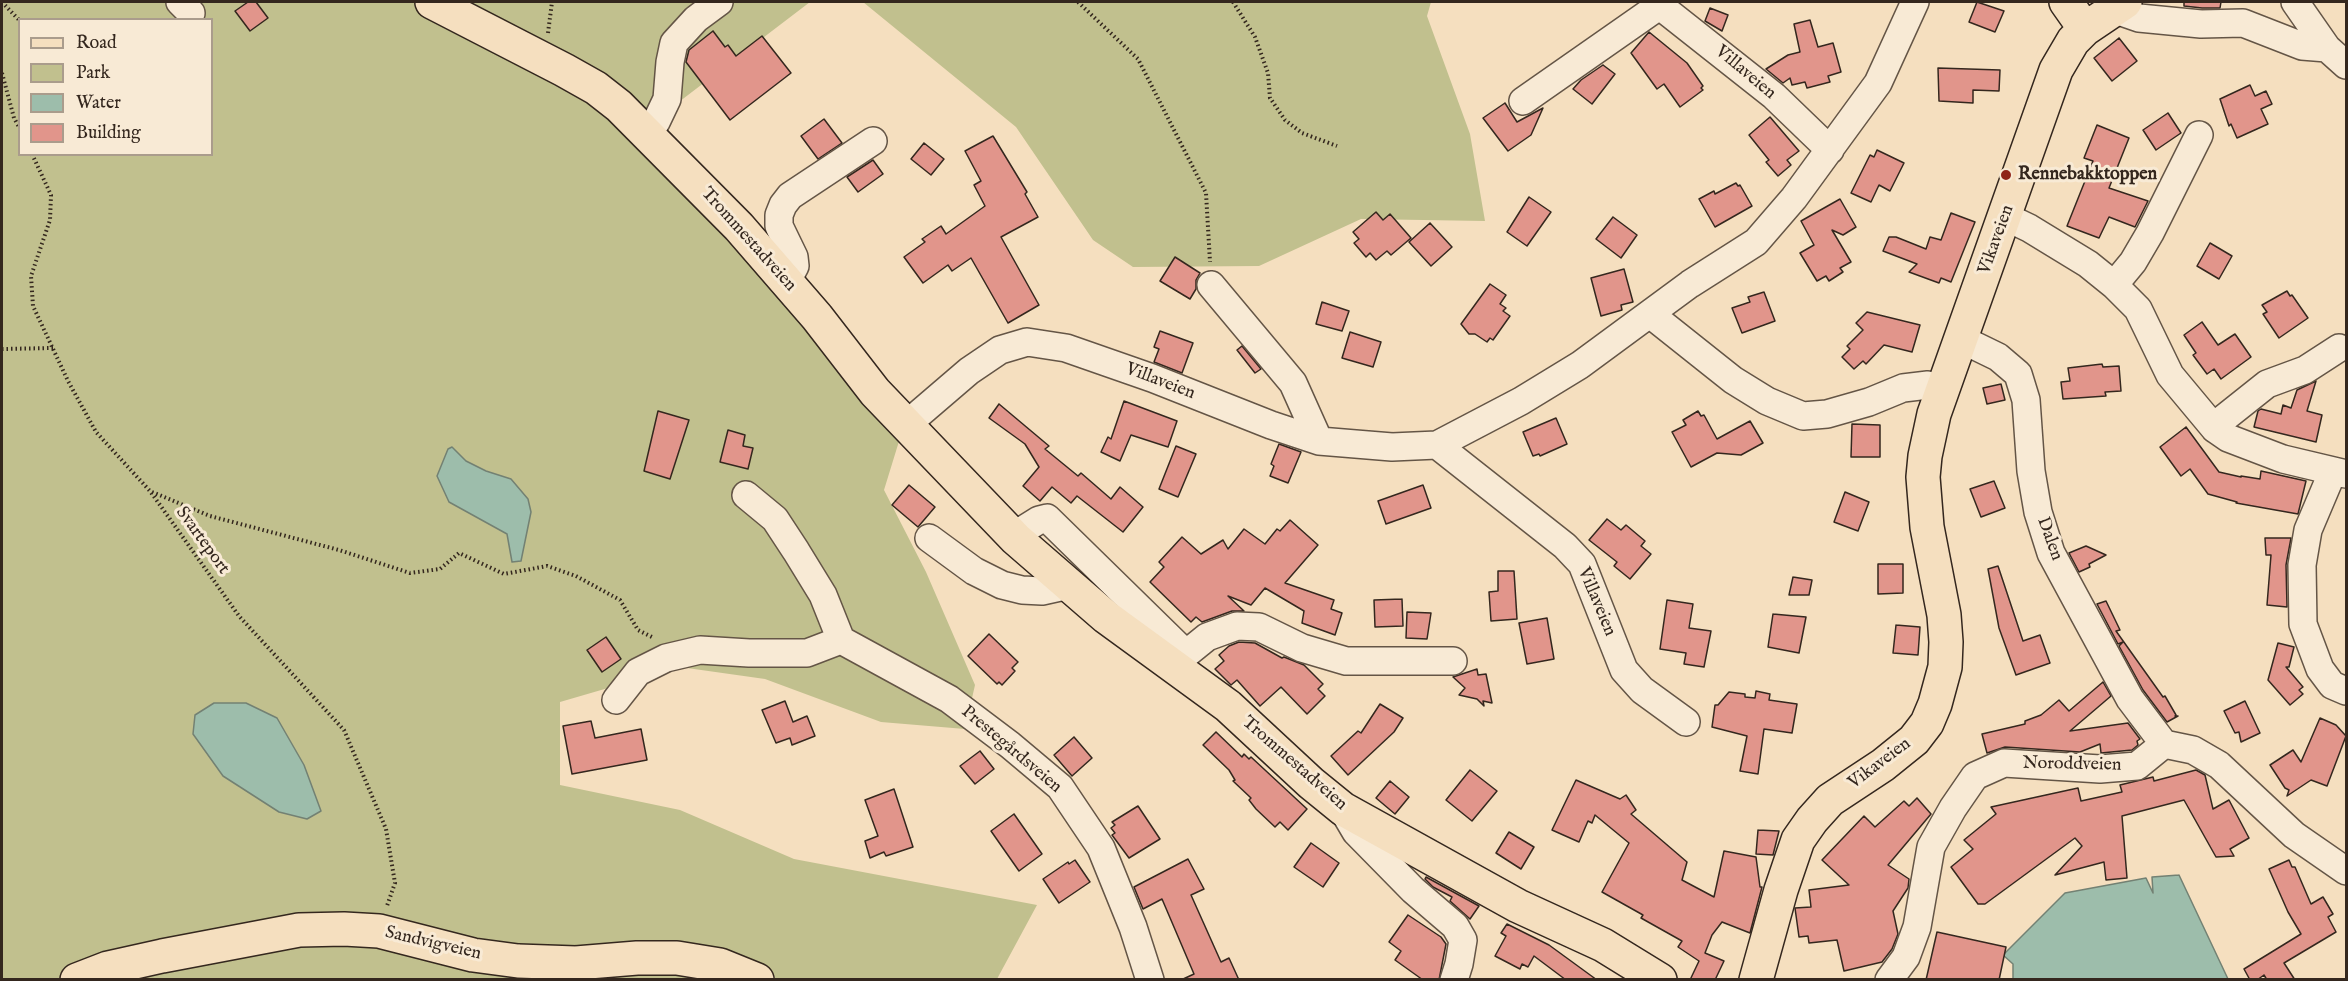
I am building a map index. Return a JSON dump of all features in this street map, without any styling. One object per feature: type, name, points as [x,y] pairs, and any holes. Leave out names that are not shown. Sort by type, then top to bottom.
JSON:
[{"type":"main road","name":"Trommestadveien","points":[[432,2],[596,88],[619,106],[739,227],[787,281],[875,392],[1016,539],[1106,617],[1181,661],[1311,783],[1342,809],[1518,906],[1604,945],[1660,980]]},
{"type":"main road","points":[[2066,2],[2085,29]]},
{"type":"main road","name":"Vikaveien","points":[[1757,977],[1781,890],[1798,840],[1830,800],[1883,765],[1914,740],[1927,723],[1941,687],[1945,667],[1944,615],[1927,527],[1923,477],[1930,431],[2056,70],[2073,41],[2085,29],[2119,5]]},
{"type":"main road","name":"Sandvigveien","points":[[77,980],[299,930],[344,929],[379,931],[547,971],[647,957],[676,958],[720,965],[757,980]]},
{"type":"street","points":[[645,131],[656,122],[667,99],[674,43],[696,19],[719,2]]},
{"type":"street","name":"Villaveien","points":[[906,425],[969,371],[1000,351],[1027,342],[1066,348],[1319,441],[1392,447],[1437,445],[1521,401],[1580,365],[1690,284],[1755,242],[1794,198],[1878,83],[1915,2]]},
{"type":"street","points":[[2295,2],[2337,57]]},
{"type":"street","points":[[1523,101],[1657,4]]},
{"type":"street","name":"Villaveien","points":[[1657,4],[1774,96],[1830,150]]},
{"type":"street","points":[[2119,5],[2139,18],[2201,24],[2243,23],[2337,57]]},
{"type":"street","points":[[2114,285],[2133,262],[2150,233],[2199,135]]},
{"type":"street","points":[[787,281],[795,266],[794,257],[779,226],[779,214],[783,204],[790,196],[873,141]]},
{"type":"street","points":[[2006,217],[2029,228],[2088,264],[2138,309],[2170,375],[2215,429],[2229,438],[2283,459],[2340,472],[2307,530],[2302,565],[2303,624],[2320,669],[2332,685],[2346,691]]},
{"type":"street","points":[[1211,285],[1293,383],[1319,441]]},
{"type":"street","points":[[1650,314],[1733,380],[1767,401],[1803,416],[1827,414],[1869,402],[1903,388],[1928,385],[1943,390]]},
{"type":"street","name":"Dalen","points":[[1961,339],[1998,357],[2018,374],[2026,400],[2031,471],[2038,512],[2051,553],[2130,699],[2164,744]]},
{"type":"street","points":[[2215,429],[2223,419],[2267,384],[2305,370],[2339,348]]},
{"type":"street","name":"Villaveien","points":[[1437,445],[1565,546],[1582,564],[1624,670],[1642,690],[1686,722]]},
{"type":"street","points":[[616,700],[638,672],[666,658],[700,650],[749,654],[807,653],[841,640],[823,595],[796,551],[775,519],[746,495]]},
{"type":"street","name":"Trommestadveien","points":[[1016,539],[1023,530],[1047,518],[1181,661]]},
{"type":"street","points":[[929,538],[974,571],[1002,585],[1022,590],[1042,591],[1069,585]]},
{"type":"street","points":[[1181,661],[1207,637],[1237,626],[1259,627],[1302,648],[1346,661],[1453,662]]},
{"type":"street","name":"Prestegårdsveien","points":[[841,640],[949,699],[1010,745],[1060,787],[1101,848],[1133,927],[1150,980]]},
{"type":"street","points":[[2164,744],[2193,750],[2219,765],[2294,835],[2346,871]]},
{"type":"street","name":"Noroddveien","points":[[1889,980],[1906,957],[1917,927],[1931,847],[1953,808],[1975,776],[2004,763],[2100,769],[2136,766],[2164,744]]},
{"type":"street","points":[[1342,809],[1356,832],[1413,890],[1455,926],[1463,940],[1454,980]]},
{"type":"street","name":"Trommestadveien","points":[[1604,945],[1681,980]]},
{"type":"path","points":[[2,2],[18,19]]},
{"type":"path","points":[[548,34],[552,2]]},
{"type":"path","points":[[1078,2],[1138,59],[1206,193],[1211,285]]},
{"type":"path","points":[[1233,2],[1255,37],[1268,73],[1270,98],[1285,120],[1302,133],[1337,146]]},
{"type":"path","points":[[2,73],[18,125]]},
{"type":"path","name":"Svarteport","points":[[33,156],[51,195],[50,220],[31,276],[33,306],[68,381],[96,432],[150,491],[239,616],[344,730],[386,829],[395,883],[379,931]]},
{"type":"path","points":[[2,349],[53,348]]},
{"type":"path","points":[[150,491],[210,516],[339,550],[410,573],[440,569],[459,553],[504,574],[547,566],[576,576],[620,600],[638,630],[683,655]]},
{"type":"green space","points":[[2,2],[810,2],[650,124],[904,425],[884,490],[926,572],[975,685],[965,729],[881,722],[765,679],[680,667],[560,702],[560,785],[680,810],[794,859],[1037,905],[997,979],[2,980]],"holes":[[[214,703],[246,703],[277,718],[304,765],[247,791],[239,787]]]},
{"type":"green space","points":[[863,2],[1431,2],[1427,16],[1470,134],[1485,221],[1361,219],[1259,266],[1133,267],[1093,240],[1016,127]]},
{"type":"water","points":[[452,447],[466,461],[486,471],[511,479],[528,499],[531,512],[521,561],[512,562],[507,534],[449,502],[437,476],[448,449]]},
{"type":"water","points":[[214,703],[246,703],[277,718],[304,765],[321,811],[307,819],[279,812],[223,776],[193,734],[195,715]]},
{"type":"water","points":[[2179,875],[2228,979],[2013,979],[2013,964],[2003,955],[2065,893],[2146,878],[2153,893],[2152,877]]},
{"type":"building","points":[[248,2],[256,2],[268,18],[250,31],[235,11]]},
{"type":"building","points":[[1977,2],[2004,11],[1995,32],[1969,22]]},
{"type":"building","points":[[2184,2],[2221,2],[2220,8],[2202,8],[2184,6]]},
{"type":"building","points":[[1710,8],[1728,15],[1722,31],[1705,21]]},
{"type":"building","points":[[1810,20],[1818,47],[1833,43],[1841,72],[1828,76],[1830,82],[1807,88],[1805,82],[1792,85],[1790,78],[1783,83],[1766,69],[1788,55],[1800,52],[1794,24]]},
{"type":"building","points":[[713,31],[725,47],[728,45],[736,56],[762,36],[791,73],[730,120],[686,62],[689,50]]},
{"type":"building","points":[[1649,32],[1687,63],[1703,86],[1701,88],[1703,90],[1680,107],[1664,84],[1657,89],[1631,53]]},
{"type":"building","points":[[2119,38],[2137,61],[2112,81],[2094,58]]},
{"type":"building","points":[[1603,65],[1615,74],[1592,104],[1573,89],[1581,80]]},
{"type":"building","points":[[1938,68],[2000,70],[1999,91],[1973,90],[1973,103],[1939,101]]},
{"type":"building","points":[[2250,85],[2255,96],[2266,91],[2272,104],[2261,109],[2268,124],[2237,138],[2231,124],[2229,126],[2220,99]]},
{"type":"building","points":[[1505,103],[1517,122],[1543,108],[1531,135],[1508,151],[1483,118]]},
{"type":"building","points":[[2168,113],[2181,133],[2156,150],[2143,130]]},
{"type":"building","points":[[1770,117],[1799,151],[1787,160],[1791,165],[1778,176],[1766,162],[1769,160],[1749,135]]},
{"type":"building","points":[[824,119],[842,143],[818,159],[801,136]]},
{"type":"building","points":[[2097,125],[2129,138],[2109,188],[2148,201],[2135,227],[2109,217],[2099,238],[2067,226],[2093,161],[2084,158]]},
{"type":"building","points":[[993,136],[1027,192],[1025,194],[1038,217],[1001,237],[1039,305],[1008,323],[971,258],[952,271],[948,265],[923,283],[904,257],[925,242],[922,239],[941,226],[946,234],[985,206],[974,185],[981,181],[965,151]]},
{"type":"building","points":[[924,143],[944,159],[931,175],[911,159]]},
{"type":"building","points":[[1877,150],[1904,163],[1890,191],[1879,185],[1871,202],[1851,193],[1870,155],[1874,157]]},
{"type":"building","points":[[873,160],[883,174],[858,192],[847,177]]},
{"type":"building","points":[[1736,183],[1740,185],[1752,206],[1715,227],[1699,199]]},
{"type":"building","points":[[1529,197],[1551,212],[1527,246],[1507,232]]},
{"type":"building","points":[[1840,199],[1856,227],[1843,235],[1832,230],[1851,262],[1840,268],[1843,272],[1829,281],[1826,276],[1817,281],[1800,253],[1814,245],[1801,221]]},
{"type":"building","points":[[1376,212],[1383,220],[1390,214],[1411,238],[1391,255],[1387,251],[1376,260],[1370,253],[1366,257],[1354,243],[1359,239],[1353,232]]},
{"type":"building","points":[[1951,213],[1975,222],[1951,282],[1941,278],[1939,283],[1909,272],[1917,264],[1883,251],[1889,237],[1896,237],[1926,249],[1930,237],[1941,240]]},
{"type":"building","points":[[1613,217],[1637,235],[1621,258],[1596,239]]},
{"type":"building","points":[[1430,223],[1452,247],[1431,266],[1409,242]]},
{"type":"building","points":[[2210,243],[2232,256],[2219,279],[2197,266]]},
{"type":"building","points":[[1175,257],[1200,273],[1196,280],[1196,289],[1190,299],[1160,281]]},
{"type":"building","points":[[1624,269],[1633,302],[1621,305],[1622,310],[1601,316],[1591,278]]},
{"type":"building","points":[[1490,284],[1506,295],[1500,304],[1506,308],[1503,311],[1510,316],[1493,340],[1490,338],[1487,342],[1475,334],[1469,334],[1461,324]]},
{"type":"building","points":[[2287,291],[2308,318],[2279,338],[2263,314],[2267,312],[2262,305]]},
{"type":"building","points":[[1764,292],[1775,321],[1742,333],[1732,308],[1750,302],[1748,297]]},
{"type":"building","points":[[1322,302],[1349,311],[1342,331],[1316,324]]},
{"type":"building","points":[[1867,312],[1920,325],[1912,352],[1884,345],[1866,364],[1863,361],[1854,369],[1842,357],[1850,349],[1847,346],[1863,330],[1856,323]]},
{"type":"building","points":[[2202,322],[2218,345],[2235,334],[2251,357],[2221,379],[2214,369],[2207,374],[2193,355],[2196,353],[2184,335]]},
{"type":"building","points":[[1160,331],[1193,343],[1182,373],[1154,362],[1159,349],[1154,347]]},
{"type":"building","points":[[1350,332],[1381,342],[1373,367],[1342,358]]},
{"type":"building","points":[[1242,346],[1261,369],[1255,373],[1237,350]]},
{"type":"building","points":[[2102,364],[2103,367],[2119,366],[2121,391],[2105,392],[2106,396],[2063,399],[2061,382],[2070,381],[2068,368]]},
{"type":"building","points":[[2316,381],[2307,411],[2322,415],[2316,442],[2254,427],[2258,411],[2261,409],[2281,414],[2283,405],[2291,408],[2297,390]]},
{"type":"building","points":[[2001,384],[2005,400],[1987,404],[1983,388]]},
{"type":"building","points":[[1124,401],[1177,421],[1168,447],[1131,435],[1120,461],[1101,452],[1108,437],[1111,439]]},
{"type":"building","points":[[999,404],[1049,446],[1045,449],[1078,476],[1081,473],[1111,499],[1120,487],[1143,507],[1123,532],[1077,496],[1071,503],[1052,487],[1040,501],[1023,486],[1039,467],[1025,444],[989,418]]},
{"type":"building","points":[[658,411],[689,420],[670,479],[644,471]]},
{"type":"building","points":[[1698,411],[1701,416],[1704,415],[1717,439],[1750,421],[1763,443],[1741,455],[1717,453],[1691,467],[1672,432],[1686,425],[1683,420]]},
{"type":"building","points":[[1556,418],[1567,444],[1540,456],[1539,454],[1533,456],[1523,432]]},
{"type":"building","points":[[1852,424],[1880,425],[1880,457],[1851,457]]},
{"type":"building","points":[[2186,427],[2219,472],[2260,479],[2261,471],[2306,481],[2298,514],[2236,503],[2208,494],[2190,469],[2181,476],[2160,447]]},
{"type":"building","points":[[728,430],[745,435],[743,446],[753,448],[748,469],[720,462]]},
{"type":"building","points":[[1279,444],[1301,452],[1288,483],[1270,476],[1274,466],[1271,464]]},
{"type":"building","points":[[1176,446],[1196,454],[1178,497],[1159,489]]},
{"type":"building","points":[[1994,481],[2005,508],[1981,517],[1970,489]]},
{"type":"building","points":[[909,485],[935,507],[918,527],[892,505]]},
{"type":"building","points":[[1423,485],[1431,508],[1386,524],[1378,501]]},
{"type":"building","points":[[1845,492],[1869,502],[1858,531],[1834,522]]},
{"type":"building","points":[[1607,519],[1621,530],[1626,525],[1645,541],[1641,546],[1651,554],[1630,579],[1614,566],[1617,562],[1589,540]]},
{"type":"building","points":[[1290,520],[1318,545],[1285,583],[1334,600],[1331,609],[1342,613],[1335,635],[1302,623],[1304,611],[1265,588],[1251,605],[1228,596],[1244,611],[1232,611],[1202,622],[1196,617],[1191,622],[1150,582],[1164,567],[1159,562],[1182,537],[1201,554],[1223,540],[1228,549],[1244,529],[1265,544],[1277,529],[1280,531]]},
{"type":"building","points":[[2265,538],[2291,538],[2286,565],[2287,607],[2267,605],[2271,555],[2266,555]]},
{"type":"building","points":[[2086,546],[2106,555],[2079,572],[2069,553]]},
{"type":"building","points":[[1878,564],[1903,564],[1903,593],[1878,594]]},
{"type":"building","points":[[1998,566],[2023,641],[2040,635],[2050,663],[2016,675],[1999,628],[1988,569]]},
{"type":"building","points":[[1498,571],[1514,571],[1517,619],[1491,621],[1489,592],[1498,591]]},
{"type":"building","points":[[1793,577],[1812,580],[1809,595],[1789,595]]},
{"type":"building","points":[[1402,599],[1403,626],[1375,627],[1374,600]]},
{"type":"building","points":[[1667,600],[1693,604],[1689,628],[1711,631],[1704,667],[1684,664],[1686,653],[1660,649]]},
{"type":"building","points":[[2106,601],[2120,630],[2116,631],[2163,697],[2165,696],[2175,716],[2178,716],[2167,722],[2143,690],[2119,646],[2123,642],[2118,644],[2097,604]]},
{"type":"building","points":[[1407,612],[1431,613],[1427,639],[1406,638]]},
{"type":"building","points":[[1773,614],[1806,617],[1799,653],[1768,647]]},
{"type":"building","points":[[1547,618],[1554,659],[1527,664],[1519,623]]},
{"type":"building","points":[[1896,625],[1920,627],[1918,655],[1893,653]]},
{"type":"building","points":[[989,634],[1018,662],[1012,668],[1015,671],[1002,685],[999,682],[997,684],[968,656]]},
{"type":"building","points":[[606,637],[621,659],[602,672],[587,650]]},
{"type":"building","points":[[1239,642],[1255,643],[1282,658],[1304,665],[1323,684],[1318,689],[1325,696],[1307,714],[1281,687],[1260,706],[1237,680],[1231,685],[1215,669],[1224,661],[1219,655],[1229,646]]},
{"type":"building","points":[[2278,643],[2294,647],[2289,667],[2286,667],[2303,687],[2299,690],[2303,694],[2290,705],[2268,680]]},
{"type":"building","points":[[1477,669],[1478,675],[1486,674],[1492,703],[1483,701],[1484,706],[1477,699],[1459,695],[1465,688],[1453,677]]},
{"type":"building","points":[[2103,682],[2111,696],[2070,731],[2128,723],[2140,739],[2137,741],[2138,745],[2132,750],[2101,753],[2100,744],[2080,752],[2005,747],[1987,753],[1982,734],[2025,724],[2025,721],[2041,715],[2059,700],[2069,711]]},
{"type":"building","points":[[1756,691],[1770,694],[1769,700],[1797,704],[1792,733],[1764,729],[1758,774],[1740,771],[1747,736],[1712,727],[1715,705],[1718,705],[1729,692],[1755,698]]},
{"type":"building","points":[[785,701],[793,722],[807,716],[815,736],[792,745],[790,738],[776,743],[762,710]]},
{"type":"building","points":[[2245,701],[2260,733],[2241,742],[2239,732],[2235,733],[2224,711]]},
{"type":"building","points":[[1380,704],[1403,718],[1394,732],[1348,775],[1331,756],[1358,731],[1361,733]]},
{"type":"building","points":[[2320,718],[2336,725],[2346,736],[2327,786],[2311,780],[2287,796],[2289,790],[2285,788],[2270,765],[2293,750],[2301,762]]},
{"type":"building","points":[[591,721],[595,738],[641,729],[647,760],[572,774],[563,726]]},
{"type":"building","points":[[1216,732],[1242,757],[1244,754],[1249,759],[1251,757],[1307,809],[1288,830],[1280,822],[1275,827],[1256,809],[1249,800],[1251,798],[1233,781],[1235,780],[1229,770],[1203,745]]},
{"type":"building","points":[[1074,737],[1092,758],[1072,776],[1054,755]]},
{"type":"building","points":[[980,751],[994,769],[975,784],[960,766]]},
{"type":"building","points":[[1470,770],[1497,791],[1472,821],[1446,800]]},
{"type":"building","points":[[2196,770],[2205,775],[2213,809],[2229,800],[2249,838],[2230,849],[2234,856],[2216,857],[2184,800],[2122,816],[2127,878],[2106,880],[2104,862],[2055,875],[2082,846],[2075,838],[1985,904],[1978,904],[1951,867],[1973,849],[1964,840],[1996,814],[1991,807],[2078,788],[2081,801],[2122,792],[2120,785],[2153,777],[2154,781]]},
{"type":"building","points":[[1576,780],[1620,799],[1626,795],[1636,810],[1631,814],[1687,862],[1682,880],[1714,897],[1724,851],[1756,857],[1760,887],[1762,887],[1750,933],[1722,922],[1712,935],[1705,953],[1724,961],[1715,980],[1690,980],[1699,961],[1678,947],[1682,941],[1641,918],[1643,915],[1602,892],[1629,843],[1595,815],[1592,823],[1588,821],[1579,842],[1552,830]]},
{"type":"building","points":[[1390,781],[1409,797],[1395,814],[1376,798]]},
{"type":"building","points":[[894,789],[913,847],[886,856],[884,852],[870,858],[865,841],[878,836],[865,800]]},
{"type":"building","points":[[1917,798],[1931,814],[1888,865],[1909,879],[1908,888],[1893,911],[1898,934],[1892,949],[1882,962],[1844,971],[1837,940],[1809,943],[1808,936],[1799,937],[1795,908],[1811,907],[1809,890],[1849,885],[1822,860],[1864,816],[1875,827],[1904,801],[1909,806]]},
{"type":"building","points":[[1138,806],[1160,839],[1129,858],[1112,835],[1115,833],[1111,828],[1115,825],[1112,822]]},
{"type":"building","points":[[1014,814],[1042,854],[1019,871],[991,831]]},
{"type":"building","points":[[1758,830],[1779,831],[1773,855],[1756,854]]},
{"type":"building","points":[[1509,832],[1534,847],[1521,869],[1496,853]]},
{"type":"building","points":[[1311,843],[1339,863],[1323,887],[1294,867]]},
{"type":"building","points":[[1188,859],[1204,889],[1191,895],[1221,962],[1229,958],[1239,980],[1181,980],[1194,974],[1162,899],[1143,909],[1134,887]]},
{"type":"building","points":[[1075,860],[1090,882],[1059,903],[1043,879],[1068,862],[1069,864]]},
{"type":"building","points":[[2289,860],[2292,867],[2295,867],[2311,904],[2323,897],[2333,914],[2328,917],[2336,932],[2284,963],[2295,980],[2267,980],[2264,975],[2257,980],[2250,980],[2244,969],[2301,934],[2288,912],[2269,869]]},
{"type":"building","points":[[1426,877],[1479,906],[1470,919],[1450,901],[1452,897],[1433,887],[1425,879]]},
{"type":"building","points":[[1408,915],[1441,937],[1446,944],[1439,980],[1423,980],[1395,960],[1401,951],[1389,942]]},
{"type":"building","points":[[1507,924],[1549,945],[1597,980],[1566,980],[1534,956],[1528,967],[1522,964],[1520,969],[1495,956],[1506,936],[1501,933]]},
{"type":"building","points":[[1937,932],[2006,947],[1999,980],[1926,980]]},
{"type":"place","name":"Rennebakktoppen","points":[[2006,175]]}]
